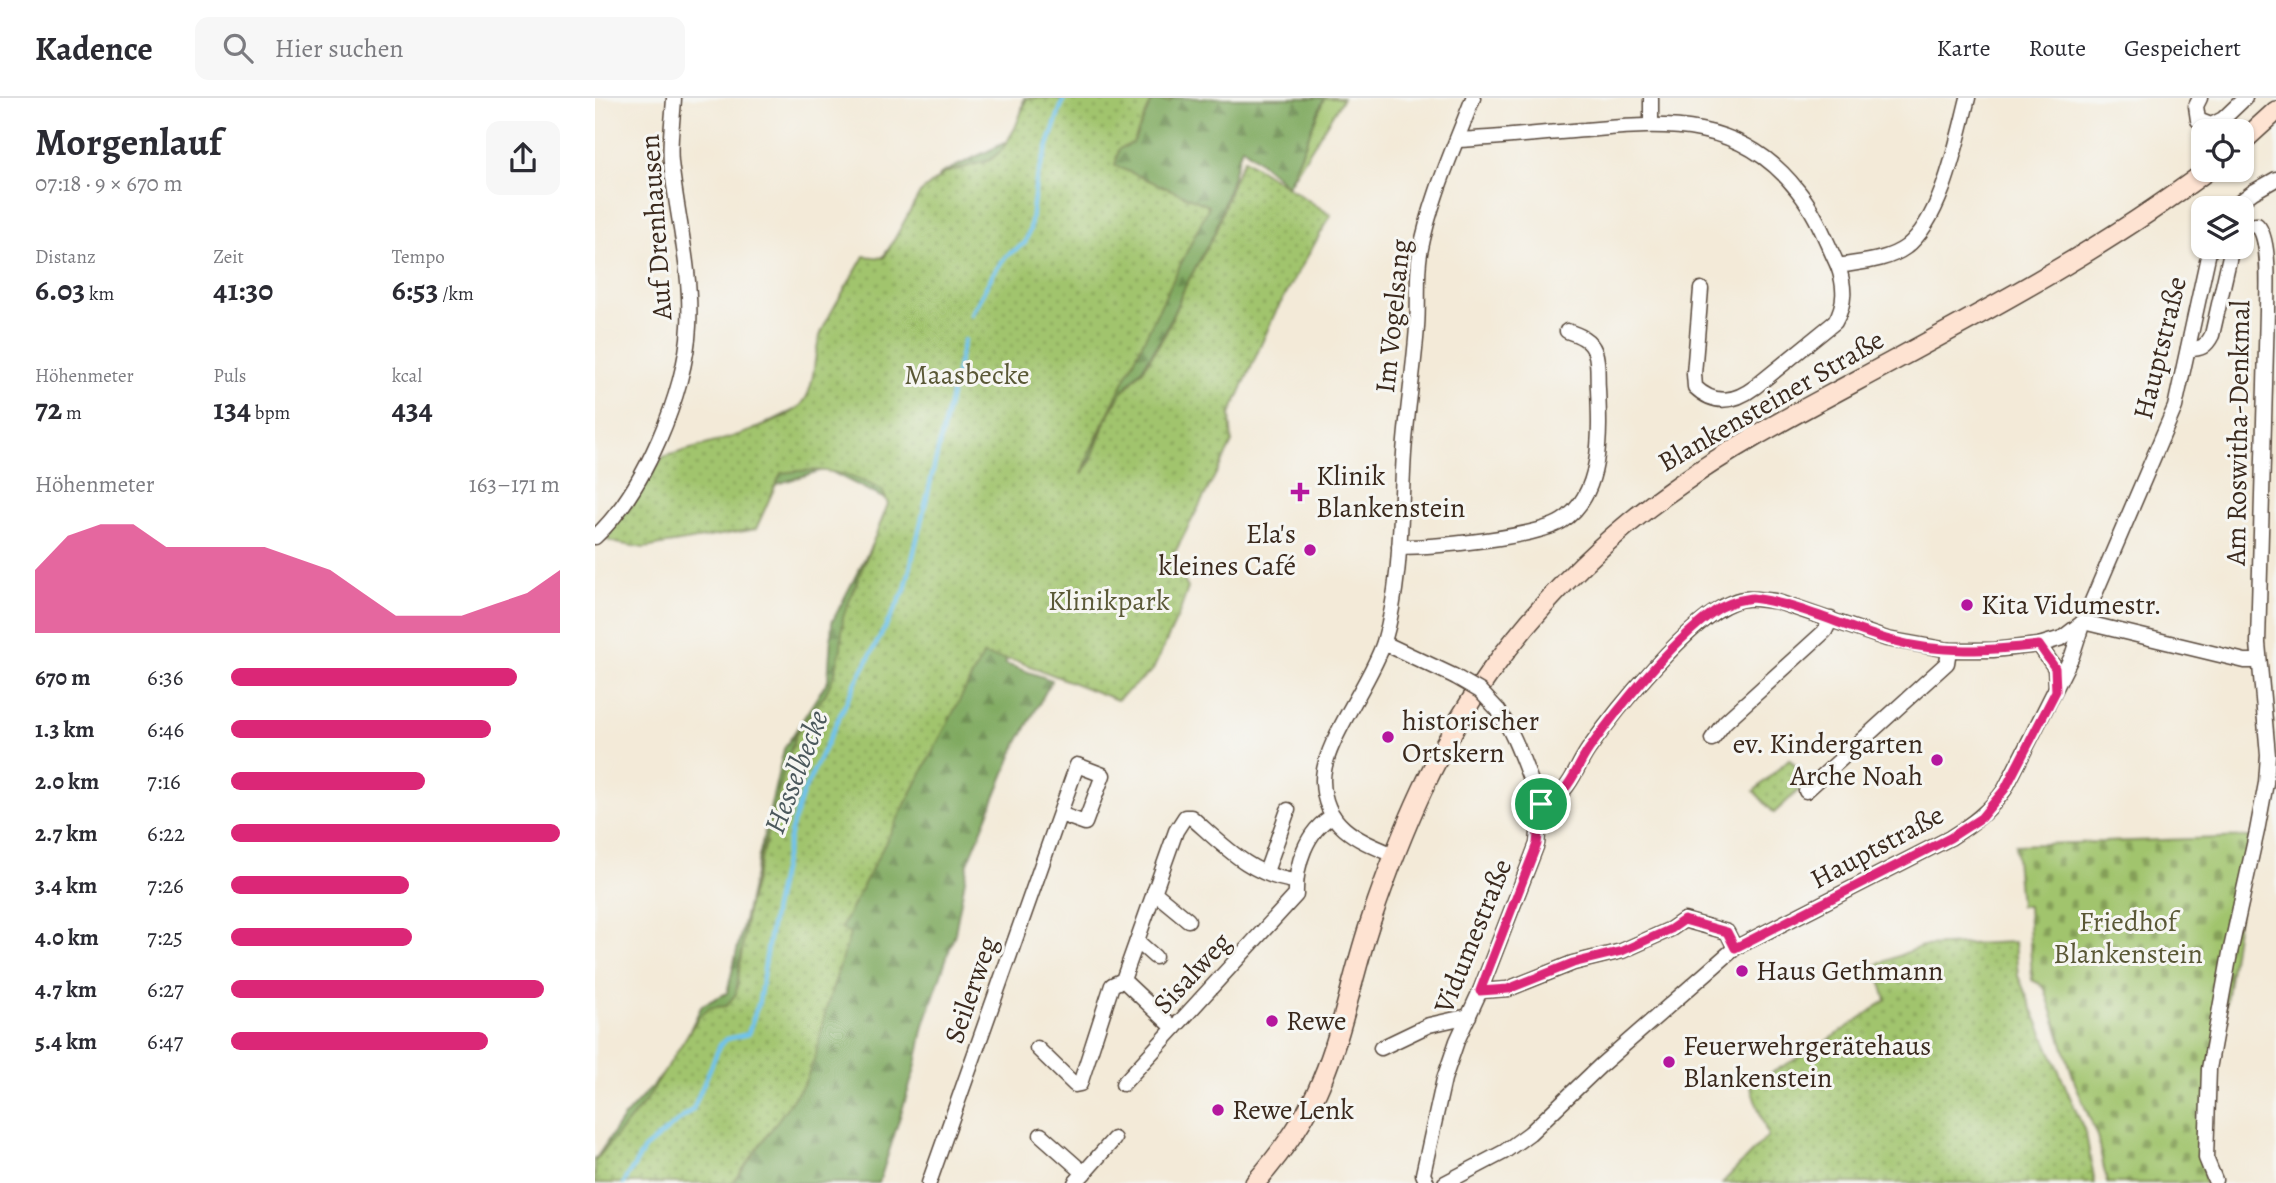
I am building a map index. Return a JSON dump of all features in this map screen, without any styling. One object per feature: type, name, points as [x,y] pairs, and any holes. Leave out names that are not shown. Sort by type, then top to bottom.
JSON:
[{"type":"main road","points":[[2254,131],[2276,111]]},
{"type":"main road","name":"Blankensteiner Straße","points":[[1255,1183],[1294,1133],[1323,1079],[1370,923],[1394,855],[1427,780],[1459,718],[1489,674],[1540,609],[1576,571],[1617,534],[1681,484],[1736,447],[2072,262],[2157,208],[2192,182]]},
{"type":"street","name":"Auf Drenhausen","points":[[595,537],[621,508],[654,453],[679,384],[689,327],[687,264],[671,159],[674,98]]},
{"type":"street","name":"Im Vogelsang","points":[[1333,816],[1325,797],[1322,780],[1324,768],[1384,643],[1393,607],[1404,452],[1418,325],[1420,253],[1434,205],[1473,98]]},
{"type":"street","points":[[1651,98],[1651,124]]},
{"type":"street","points":[[1838,266],[1891,254],[1905,248],[1922,230],[1929,220],[1946,177],[1968,98]]},
{"type":"street","points":[[2200,98],[2195,112],[2198,120],[2211,125],[2223,119],[2245,98]]},
{"type":"street","points":[[1457,140],[1651,124],[1705,130],[1733,140],[1766,159],[1789,180],[1805,200],[1838,266],[1843,280],[1844,299],[1841,311],[1835,322],[1755,387],[1730,401],[1707,397],[1695,387],[1701,289]]},
{"type":"street","points":[[2248,196],[2276,179]]},
{"type":"street","name":"Am Roswitha-Denkmal","points":[[2215,1180],[2206,1158],[2209,1069],[2266,783],[2266,723],[2259,661],[2266,260],[2264,234],[2254,225]]},
{"type":"street","name":"Hauptstraße","points":[[1445,1183],[1504,1152],[1530,1133],[1600,1066],[1735,948],[1950,838],[1981,818],[2005,789],[2056,691],[2175,407],[2207,259]]},
{"type":"street","name":"Am Roswitha-Denkmal","points":[[2188,349],[2201,349],[2207,345],[2212,335],[2229,259]]},
{"type":"street","points":[[1399,547],[1428,547],[1531,531],[1560,522],[1580,507],[1591,485],[1600,427],[1595,352],[1585,337],[1567,331]]},
{"type":"street","points":[[1384,643],[1480,691],[1498,710],[1517,743],[1541,804],[1557,798],[1605,728],[1682,639],[1713,612],[1734,601],[1752,598],[1775,601],[1887,639],[1949,650],[1993,650],[2039,645],[2062,638],[2083,622],[2245,661],[2259,661]]},
{"type":"street","points":[[1712,739],[1725,722],[1825,631],[1831,620]]},
{"type":"street","points":[[2039,645],[2055,668],[2056,691]]},
{"type":"street","points":[[1806,791],[1947,663],[1949,650]]},
{"type":"street","name":"Vidumestraße","points":[[1427,1183],[1423,1174],[1444,1079],[1537,844],[1541,804]]},
{"type":"street","points":[[1266,872],[1287,810]]},
{"type":"street","name":"Seilerweg","points":[[929,1183],[1060,814]]},
{"type":"street","points":[[1037,1048],[1075,1085],[1080,1084],[1112,985],[1123,980],[1176,831],[1185,817],[1191,817],[1240,861],[1286,880],[1296,888],[1312,833],[1317,826],[1333,816],[1350,835],[1394,855]]},
{"type":"street","name":"Sisalweg","points":[[1123,1084],[1296,888]]},
{"type":"street","points":[[1154,892],[1188,920]]},
{"type":"street","points":[[1480,991],[1508,989],[1573,963],[1622,951],[1671,929],[1684,920],[1727,932],[1735,948]]},
{"type":"street","points":[[1137,941],[1155,957]]},
{"type":"street","points":[[1123,980],[1174,1028]]},
{"type":"street","points":[[1381,1048],[1429,1025],[1469,1016]]},
{"type":"street","points":[[1041,1135],[1080,1178],[1114,1139]]},
{"type":"green space","name":"Maasbecke","points":[[1024,98],[1324,98],[1288,186],[1242,147],[1215,232],[1185,287],[1165,332],[1106,419],[1090,460],[1069,498],[1005,664],[1052,680],[1016,746],[968,863],[955,933],[924,1025],[915,1069],[879,1183],[595,1183],[595,1160],[623,1118],[675,1061],[702,1005],[727,993],[784,749],[828,680],[832,622],[893,503],[826,469],[601,538],[648,470],[753,430],[817,399],[839,319],[942,173],[1017,137]]},
{"type":"green space","name":"Maasbecke","points":[[1027,98],[1172,98],[1170,102],[1152,100],[1133,143],[1119,149],[1115,166],[1209,206],[1090,451],[1082,475],[1091,461],[1106,420],[1123,391],[1143,370],[1166,333],[1185,287],[1215,233],[1244,159],[1331,215],[1275,313],[1230,415],[1232,443],[1172,558],[1188,588],[1179,614],[1153,670],[1117,700],[1020,662],[983,655],[841,928],[850,934],[826,1009],[815,1057],[805,1082],[740,1173],[732,1183],[595,1183],[595,1161],[646,1101],[698,1018],[709,1008],[726,1006],[736,994],[748,906],[787,761],[796,735],[826,693],[835,673],[841,648],[843,617],[888,504],[882,490],[857,479],[833,472],[795,471],[781,473],[756,529],[644,548],[605,539],[634,504],[663,457],[754,429],[788,415],[799,407],[809,392],[824,326],[864,256],[884,258],[920,193],[945,173],[990,160],[1002,150],[1015,128]]},
{"type":"green space","points":[[1324,98],[1343,98],[1288,186]]},
{"type":"green space","points":[[1789,759],[1809,781],[1774,813],[1754,791]]},
{"type":"green space","name":"Friedhof Blankenstein","points":[[2250,837],[2204,1152],[2205,1183],[2107,1183],[2097,1136],[2075,1083],[2044,986],[2032,980],[2028,906],[2020,906],[2015,845]]},
{"type":"green space","points":[[2015,942],[2018,976],[2086,1134],[2095,1183],[1722,1183],[1768,1136],[1750,1085],[1826,1042],[1886,1000],[1876,965],[1922,946]]},
{"type":"waterway","name":"Hesselbecke","points":[[971,315],[1006,256],[1025,243],[1030,229],[1036,181],[1064,98]]},
{"type":"waterway","name":"Hesselbecke","points":[[624,1183],[644,1149],[693,1109],[720,1045],[727,1039],[748,1034],[759,1001],[774,908],[791,830],[803,793],[855,684],[905,590],[964,340]]},
{"type":"place","name":"Klinik Blankenstein","points":[[1300,492]]},
{"type":"place","name":"Ela's kleines Café","points":[[1310,550]]},
{"type":"place","name":"Kita Vidumestr.","points":[[1967,605]]},
{"type":"place","name":"historischer Ortskern","points":[[1388,737]]},
{"type":"place","name":"ev. Kindergarten Arche Noah","points":[[1937,760]]},
{"type":"place","name":"Haus Gethmann","points":[[1742,971]]},
{"type":"place","name":"Rewe","points":[[1272,1021]]},
{"type":"place","name":"Feuerwehrgerätehaus Blankenstein","points":[[1669,1062]]},
{"type":"place","name":"Rewe Lenk","points":[[1218,1110]]},
{"type":"route","points":[[1752,598],[1775,601],[1887,639],[1931,649],[1972,651],[2039,645],[2055,668],[2056,691],[2005,789],[1981,818],[1950,838],[1735,948],[1727,932],[1684,920],[1671,929],[1622,951],[1573,963],[1508,989],[1480,991],[1537,844],[1541,804],[1557,798],[1572,780],[1587,752],[1605,728],[1682,639],[1713,612],[1734,601],[1752,598]]},
{"type":"park label","name":"Klinikpark","points":[[1109,601]]}]
